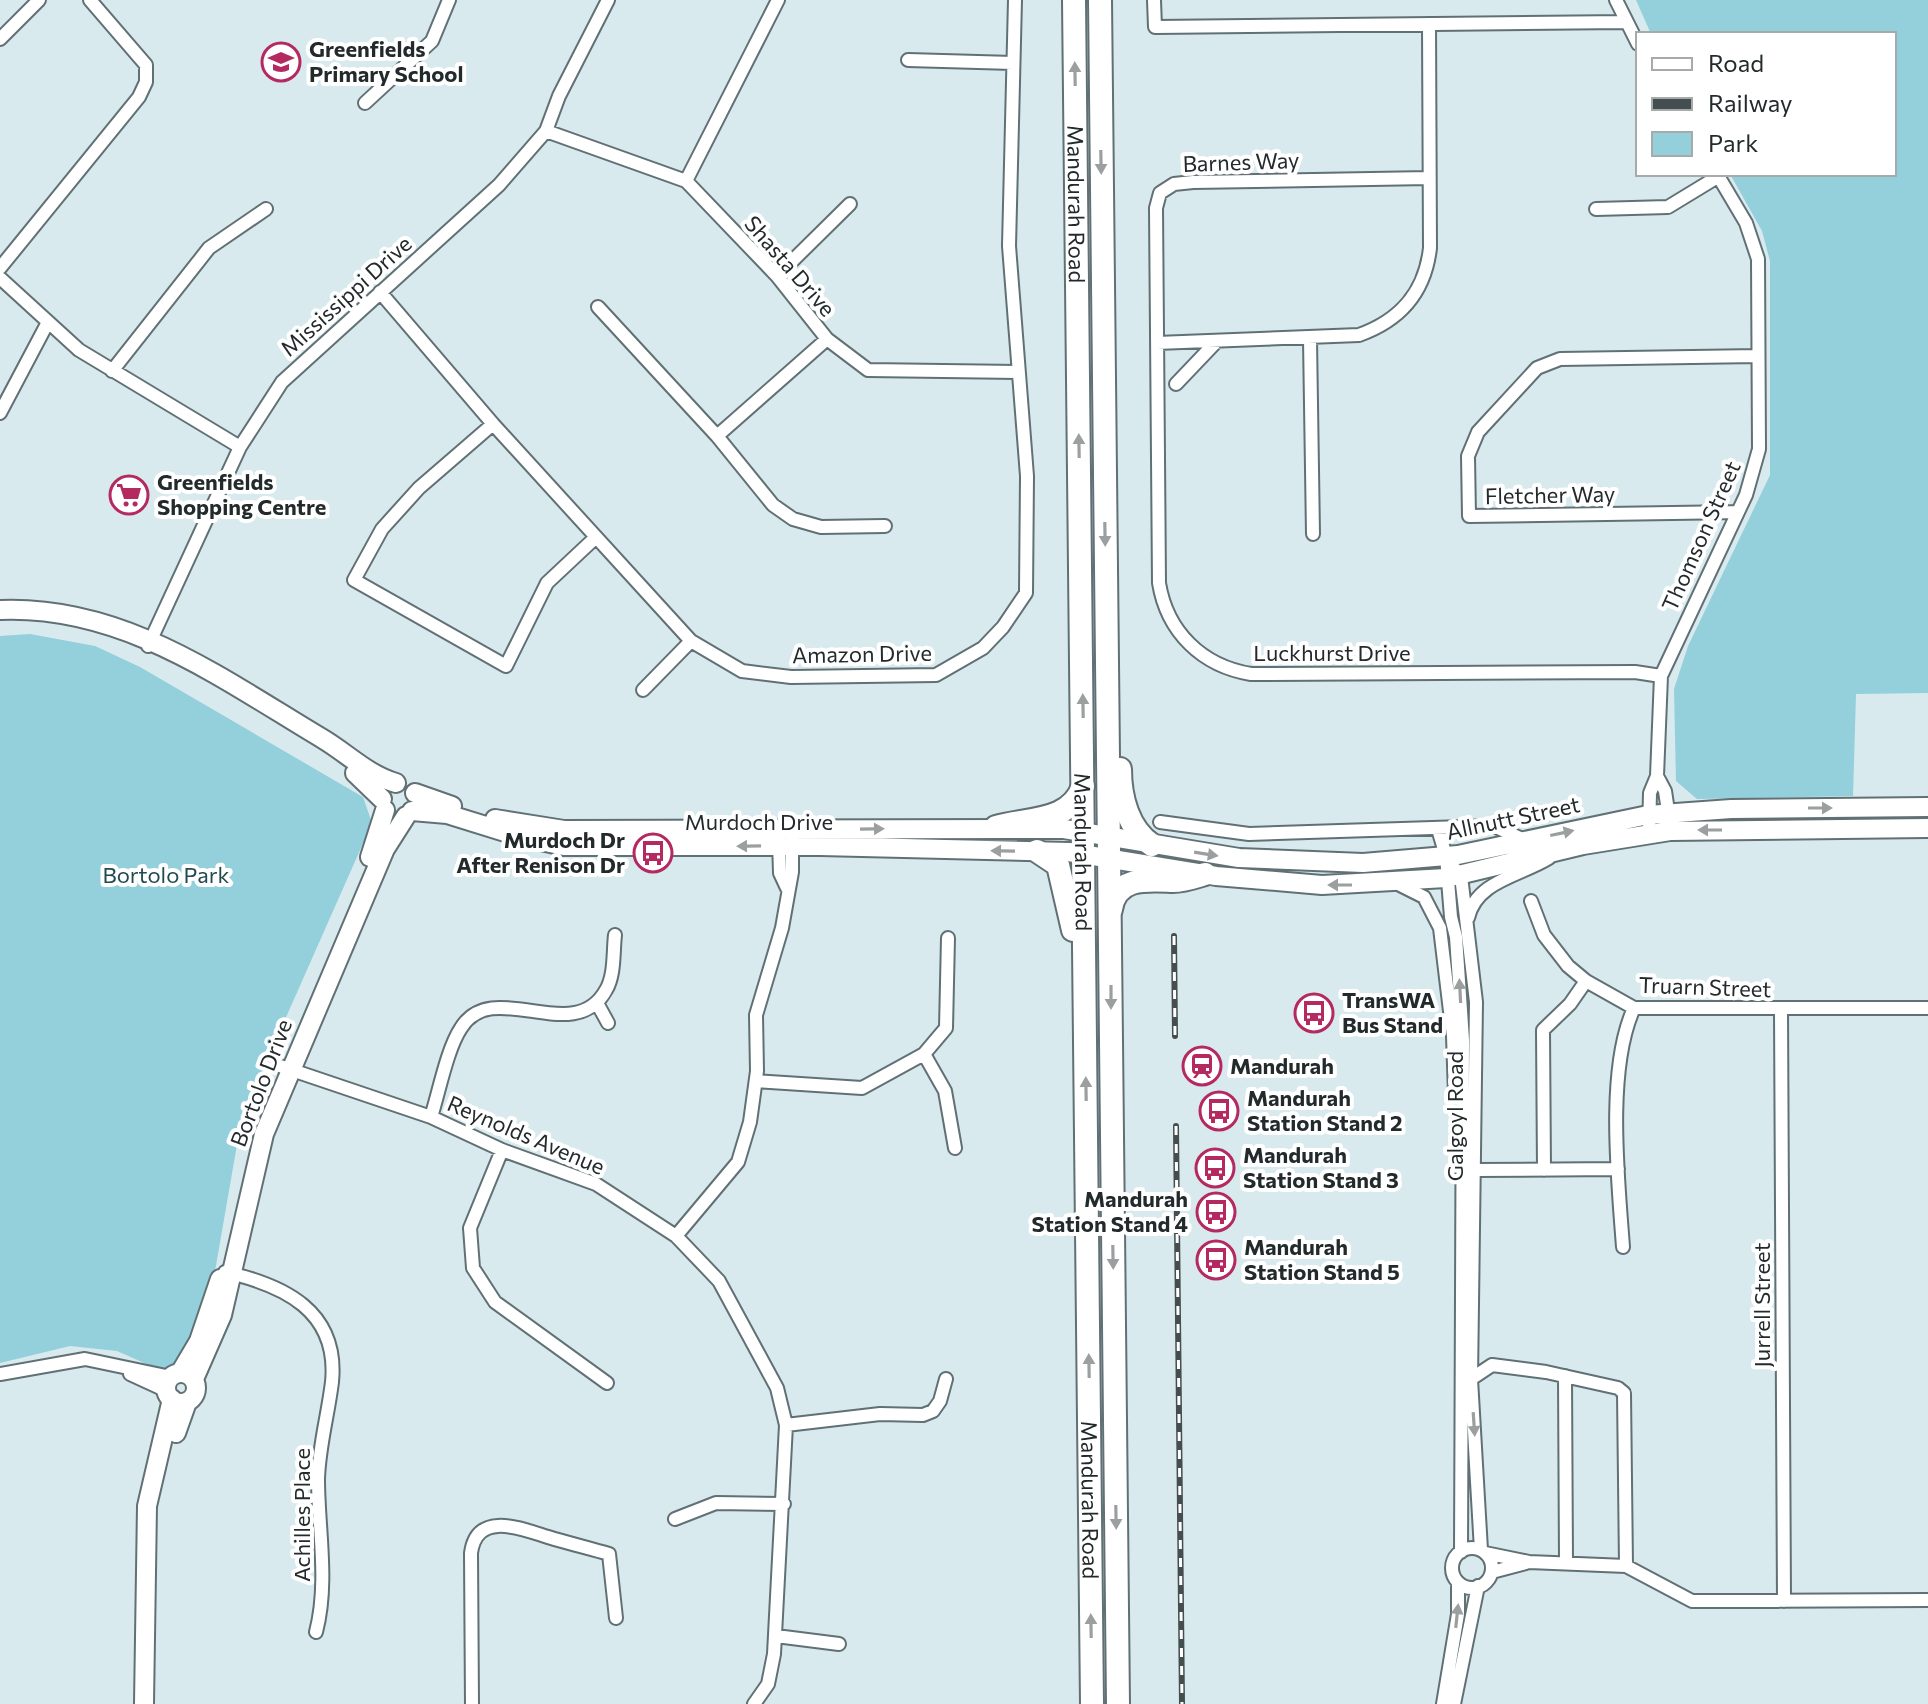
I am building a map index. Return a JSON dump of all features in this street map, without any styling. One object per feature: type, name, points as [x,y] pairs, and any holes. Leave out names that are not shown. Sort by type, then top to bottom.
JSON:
[{"type":"highway","name":"Mandurah Road","points":[[1074,0],[1092,1704]]},
{"type":"highway","name":"Mandurah Road","points":[[1100,0],[1118,1704]]},
{"type":"highway","points":[[1107,677],[1126,807],[1135,829],[1152,845]]},
{"type":"highway","points":[[996,827],[1065,810],[1077,800],[1083,784]]},
{"type":"highway","points":[[1037,851],[1054,860],[1060,872],[1070,906],[1073,951],[1086,1001]]},
{"type":"highway","points":[[1110,919],[1114,897],[1129,883],[1180,880],[1205,874]]},
{"type":"main road","name":"Murdoch Drive","points":[[0,610],[38,610],[94,619],[149,644],[343,751],[373,775],[407,785],[411,806]]},
{"type":"main road","name":"Murdoch Drive","points":[[0,622],[36,621],[90,629],[149,644],[337,760],[394,816],[411,806],[564,830],[786,838],[1084,855],[1109,847]]},
{"type":"main road","points":[[384,805],[386,789],[396,783]]},
{"type":"main road","name":"Bortolo Drive","points":[[285,1067],[374,848],[384,805]]},
{"type":"main road","name":"Bortolo Drive","points":[[144,1704],[147,1506],[178,1387],[227,1272],[249,1145],[385,849],[411,806]]},
{"type":"main road","name":"Allnutt Street","points":[[1109,847],[1152,845],[1260,860],[1397,862],[1649,824],[1928,807]]},
{"type":"main road","name":"Allnutt Street","points":[[1670,822],[1928,828]]},
{"type":"main road","name":"Allnutt Street","points":[[1109,847],[1205,874],[1322,885],[1393,883],[1453,877],[1649,824]]},
{"type":"main road","name":"Murdoch Drive","points":[[786,838],[996,827],[1083,831],[1109,847]]},
{"type":"main road","name":"Bortolo Drive","points":[[155,1704],[158,1512],[178,1387]]},
{"type":"street","points":[[0,39],[39,0]]},
{"type":"street","points":[[0,268],[139,97],[146,82],[146,65],[90,0]]},
{"type":"street","points":[[365,103],[432,41],[449,0]]},
{"type":"street","name":"Mississippi Drive","points":[[149,644],[240,447],[282,382],[499,185],[546,131],[559,96],[608,0]]},
{"type":"street","points":[[686,181],[778,0]]},
{"type":"street","name":"Amazon Drive","points":[[380,292],[493,424],[691,641],[742,671],[791,677],[936,675],[983,648],[1003,627],[1026,593],[1027,476],[1009,246],[1015,0]]},
{"type":"street","points":[[1154,0],[1155,27],[1624,22]]},
{"type":"street","points":[[1616,0],[1624,22],[1636,41]]},
{"type":"street","points":[[1157,343],[1359,335],[1374,330],[1410,303],[1428,267],[1429,24]]},
{"type":"street","points":[[908,60],[1013,63]]},
{"type":"street","name":"Shasta Drive","points":[[546,131],[686,181],[777,276],[827,339],[868,370],[1018,372]]},
{"type":"street","points":[[1596,209],[1668,207],[1716,176]]},
{"type":"street","name":"Thomson Street","points":[[1649,824],[1657,776],[1661,676],[1753,478],[1759,449],[1758,259],[1746,223],[1719,176]]},
{"type":"street","name":"Barnes Way","points":[[1157,343],[1156,208],[1160,193],[1174,184],[1429,178]]},
{"type":"street","points":[[777,276],[850,204]]},
{"type":"street","points":[[112,371],[209,248],[266,209]]},
{"type":"street","points":[[0,278],[47,324],[112,371],[240,447]]},
{"type":"street","points":[[598,307],[717,436],[773,505],[793,519],[821,527],[885,526]]},
{"type":"street","points":[[0,413],[47,324]]},
{"type":"street","points":[[717,436],[827,339]]},
{"type":"street","points":[[1310,339],[1313,534]]},
{"type":"street","points":[[1176,384],[1217,341]]},
{"type":"street","name":"Luckhurst Drive","points":[[1157,343],[1162,597],[1176,630],[1208,659],[1251,674],[1635,672],[1661,676]]},
{"type":"street","name":"Fletcher Way","points":[[1738,512],[1469,516],[1468,456],[1478,432],[1537,368],[1560,359],[1758,356]]},
{"type":"street","points":[[493,424],[382,529],[354,580],[506,666],[547,583],[595,538]]},
{"type":"street","points":[[643,690],[691,641]]},
{"type":"street","name":"Thomson Street","points":[[1657,776],[1670,822]]},
{"type":"street","points":[[1160,822],[1249,834],[1500,827],[1517,839],[1529,840]]},
{"type":"street","name":"Galgoyl Road","points":[[1438,829],[1467,927],[1475,978],[1471,1379],[1483,1552]]},
{"type":"street","points":[[676,1236],[738,1162],[750,1122],[756,1081],[756,1015],[782,928],[792,872],[786,838]]},
{"type":"street","points":[[1467,927],[1471,907],[1482,893],[1562,850]]},
{"type":"street","name":"Galgoyl Road","points":[[1453,877],[1460,978],[1463,1133],[1461,1552]]},
{"type":"street","points":[[1393,883],[1420,892],[1440,928],[1453,1036],[1454,1088],[1463,1133]]},
{"type":"street","name":"Truarn Street","points":[[1531,901],[1554,952],[1586,981],[1634,1008],[1928,1008]]},
{"type":"street","points":[[431,1117],[461,1027],[481,1012],[497,1007],[558,1016],[597,1003],[607,989],[615,935]]},
{"type":"street","points":[[756,1081],[862,1088],[924,1054],[946,1028],[948,938]]},
{"type":"street","points":[[1544,1170],[1543,1030],[1570,1004],[1586,981]]},
{"type":"street","points":[[597,1003],[608,1023]]},
{"type":"street","points":[[1623,1247],[1618,1169],[1620,1052],[1634,1008]]},
{"type":"street","name":"Jurrell Street","points":[[1781,1010],[1784,1601]]},
{"type":"street","points":[[924,1054],[945,1091],[955,1148]]},
{"type":"street","name":"Reynolds Avenue","points":[[285,1067],[431,1117],[502,1150],[596,1184],[676,1236],[719,1281],[777,1388],[786,1425],[776,1636],[768,1684],[754,1704]]},
{"type":"street","points":[[502,1150],[470,1228],[473,1268],[495,1302],[607,1383]]},
{"type":"street","points":[[1475,1170],[1618,1169]]},
{"type":"street","name":"Achilles Place","points":[[227,1272],[269,1283],[297,1299],[319,1323],[331,1349],[332,1382],[319,1464],[321,1603],[316,1632]]},
{"type":"street","points":[[1472,1351],[1489,1366],[1565,1376],[1624,1393],[1626,1566]]},
{"type":"street","points":[[0,1374],[85,1359],[178,1387]]},
{"type":"street","points":[[1471,1379],[1489,1366]]},
{"type":"street","points":[[0,1383],[21,1372]]},
{"type":"street","points":[[1565,1376],[1566,1562]]},
{"type":"street","points":[[786,1425],[880,1414],[923,1415],[933,1411],[940,1401],[946,1379]]},
{"type":"street","points":[[675,1519],[716,1503],[784,1504]]},
{"type":"street","points":[[472,1704],[471,1553],[476,1536],[482,1531],[493,1526],[521,1527],[609,1554],[616,1618]]},
{"type":"street","points":[[1452,1695],[1458,1614],[1458,1584],[1453,1565],[1461,1552],[1483,1552],[1529,1562],[1626,1566],[1692,1601],[1928,1600]]},
{"type":"street","points":[[1483,1552],[1492,1572]]},
{"type":"street","points":[[1443,1704],[1452,1695],[1478,1586],[1492,1572],[1529,1562]]},
{"type":"street","points":[[1458,1584],[1478,1586]]},
{"type":"street","points":[[776,1636],[839,1644]]},
{"type":"green space","points":[[1636,0],[1928,0],[1928,693],[1856,694],[1853,796],[1697,799],[1676,781],[1674,689],[1688,646],[1770,475],[1770,261],[1762,231],[1731,176],[1896,176],[1896,32],[1650,32]]},
{"type":"green space","name":"Bortolo Park","points":[[30,634],[95,646],[140,667],[363,797],[372,823],[264,1067],[238,1139],[214,1277],[176,1377],[117,1351],[70,1346],[0,1363],[0,636]]},
{"type":"railway","points":[[1174,936],[1175,1036]]},
{"type":"railway","points":[[1176,1126],[1182,1704]]},
{"type":"place","name":"Greenfields Primary School","points":[[281,62]]},
{"type":"place","name":"Greenfields Shopping Centre","points":[[129,495]]},
{"type":"place","name":"Murdoch Dr After Renison Dr","points":[[653,853]]},
{"type":"place","name":"TransWA Bus Stand","points":[[1314,1013]]},
{"type":"place","name":"Mandurah","points":[[1202,1066]]},
{"type":"place","name":"Mandurah Station Stand 2","points":[[1219,1111]]},
{"type":"place","name":"Mandurah Station Stand 3","points":[[1215,1168]]},
{"type":"place","name":"Mandurah Station Stand 4","points":[[1216,1212]]},
{"type":"place","name":"Mandurah Station Stand 5","points":[[1216,1260]]}]
